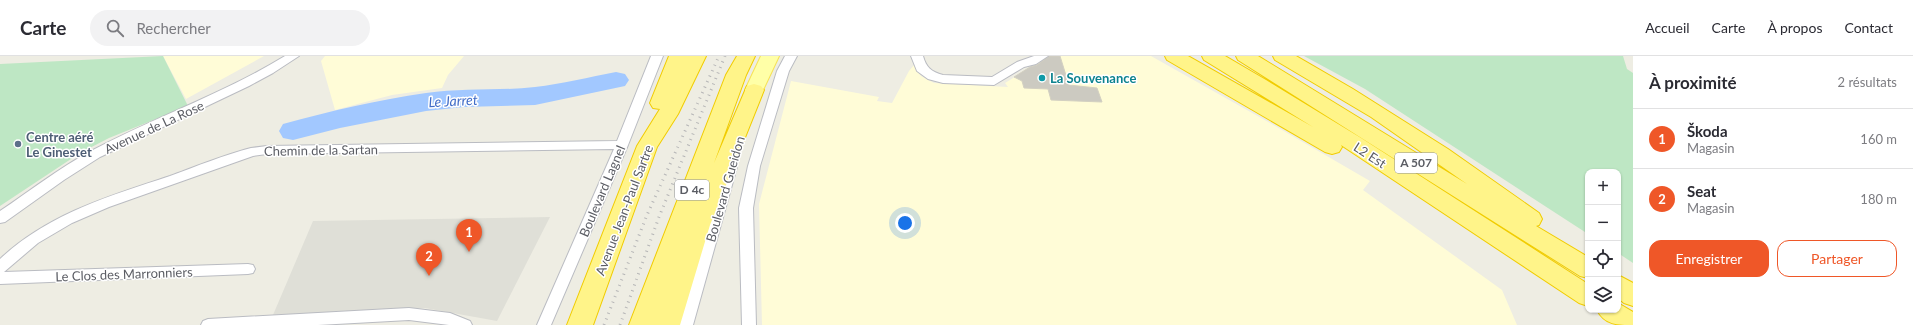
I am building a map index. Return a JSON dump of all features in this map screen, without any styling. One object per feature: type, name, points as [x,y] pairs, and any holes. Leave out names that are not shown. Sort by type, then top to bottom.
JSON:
[{"type":"highway","points":[[647,146],[657,112],[678,56]]},
{"type":"highway","name":"Avenue Jean-Paul Sartre","points":[[580,325],[647,146],[668,114],[697,56]]},
{"type":"highway","name":"D 4c","points":[[642,325],[736,75],[746,56]]},
{"type":"highway","points":[[1174,56],[1502,242]]},
{"type":"highway","name":"L2 Est","points":[[1211,56],[1255,81],[1328,127],[1502,242],[1585,294]]},
{"type":"highway","name":"L2 Est","points":[[1245,56],[1585,267]]},
{"type":"highway","points":[[1282,56],[1393,122],[1483,183],[1585,260]]},
{"type":"highway","points":[[667,325],[699,225],[754,90]]},
{"type":"highway","points":[[576,325],[602,263]]},
{"type":"highway","points":[[1621,288],[1633,296]]},
{"type":"highway","points":[[1614,313],[1633,325]]},
{"type":"main road","name":"Boulevard Gueidon","points":[[754,90],[770,56]]},
{"type":"street","name":"Avenue de La Rose","points":[[0,218],[70,169],[96,154],[225,94],[293,56]]},
{"type":"street","name":"Boulevard Lagnel","points":[[544,325],[622,145],[657,56]]},
{"type":"street","name":"Boulevard Gueidon","points":[[749,325],[746,208],[754,166],[783,71],[791,56]]},
{"type":"street","points":[[917,56],[921,68],[925,73],[943,79],[994,81],[1025,60],[1032,62],[1042,56]]},
{"type":"street","name":"Boulevard Gueidon","points":[[686,325],[754,90]]},
{"type":"street","name":"Chemin de la Sartan","points":[[0,268],[16,251],[40,233],[80,212],[251,152],[267,150],[622,145]]},
{"type":"street","name":"Le Clos des Marronniers","points":[[0,278],[248,269]]},
{"type":"street","points":[[208,325],[409,314],[450,319],[465,325]]},
{"type":"shaded area","points":[[163,56],[264,56],[186,99]]},
{"type":"shaded area","points":[[325,56],[464,56],[448,75],[442,88],[392,95],[335,110],[321,61]]},
{"type":"shaded area","points":[[1049,56],[1151,56],[1270,123],[1370,181],[1363,190],[1502,290],[1517,325],[762,325],[759,204],[791,81],[879,97],[877,101],[892,103],[909,71],[914,65],[921,76],[934,83],[1008,87],[1005,83]]},
{"type":"shaded area","points":[[550,217],[497,321],[425,308],[273,315],[313,221]]},
{"type":"green space","points":[[163,56],[188,106],[109,138],[80,153],[0,206],[0,64]]},
{"type":"green space","points":[[1304,56],[1623,56],[1627,69],[1633,73],[1633,263],[1621,255],[1621,169],[1585,169],[1585,232],[1365,89]]},
{"type":"building","name":"La Souvenance","points":[[1049,56],[1060,56],[1069,85],[1097,88],[1102,102],[1051,100],[1048,89],[1024,88],[1022,81],[1014,77],[1030,67],[1037,65]]},
{"type":"waterway","name":"Le Jarret","points":[[293,131],[340,119],[426,102],[464,98],[535,96],[616,80]]},
{"type":"railway","points":[[604,325],[647,215],[719,56]]},
{"type":"railway","points":[[620,325],[659,217],[725,56]]},
{"type":"place","name":"La Souvenance","points":[[1042,78]]},
{"type":"place","name":"Centre aéré Le Ginestet","points":[[18,144]]},
{"type":"place","name":"Škoda","points":[[469,252]]},
{"type":"place","name":"Seat","points":[[429,276]]}]
